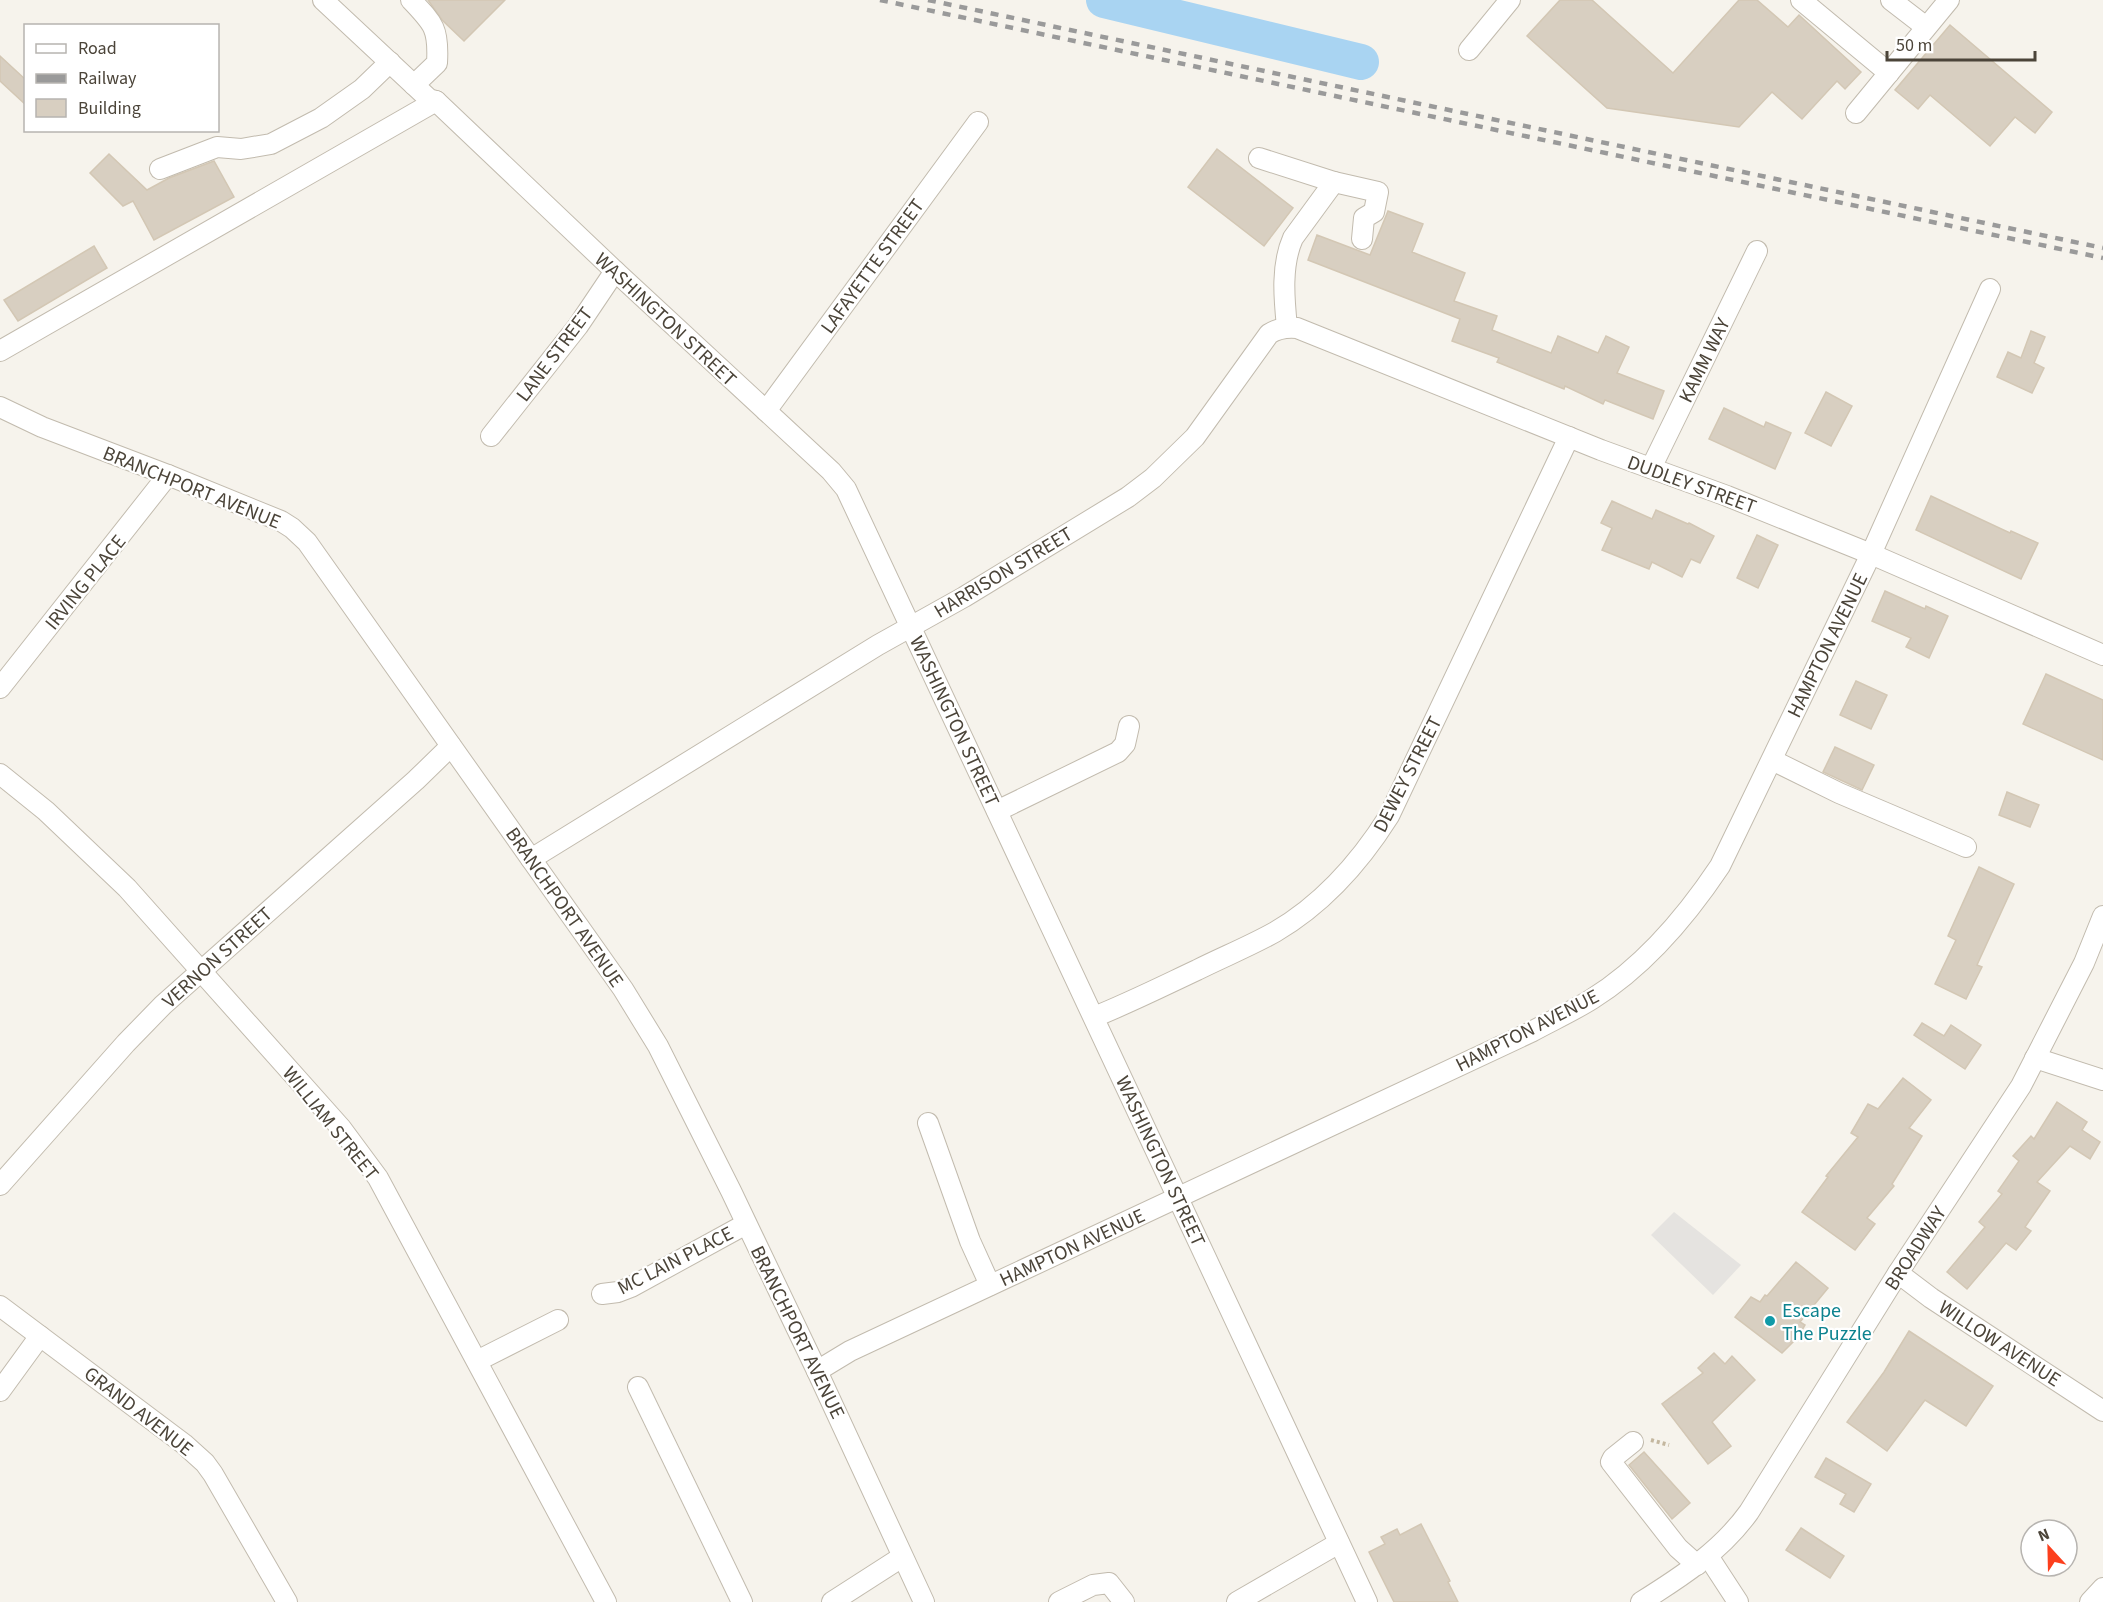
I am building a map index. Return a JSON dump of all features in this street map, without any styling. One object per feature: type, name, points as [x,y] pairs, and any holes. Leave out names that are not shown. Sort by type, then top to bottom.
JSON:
[{"type":"street","name":"WASHINGTON STREET","points":[[323,0],[429,99],[436,101],[831,471],[846,489],[1367,1602]]},
{"type":"street","points":[[411,0],[429,19],[438,40],[437,63],[414,85]]},
{"type":"street","points":[[1469,50],[1510,0]]},
{"type":"street","points":[[1801,0],[1889,73]]},
{"type":"street","points":[[1891,0],[1926,27]]},
{"type":"street","points":[[1856,113],[1949,0]]},
{"type":"street","points":[[160,169],[217,147],[242,149],[271,144],[321,117],[362,89],[390,62]]},
{"type":"street","points":[[0,351],[436,101]]},
{"type":"street","name":"LAFAYETTE STREET","points":[[766,411],[978,122]]},
{"type":"street","points":[[1259,158],[1334,182],[1378,192],[1374,212],[1364,218],[1362,239]]},
{"type":"street","points":[[1282,328],[1288,249],[1293,238],[1334,182]]},
{"type":"street","name":"KAMM WAY","points":[[1651,468],[1757,251]]},
{"type":"street","name":"LANE STREET","points":[[491,436],[578,326],[615,271]]},
{"type":"street","name":"HAMPTON AVENUE","points":[[817,1371],[850,1351],[1531,1032],[1592,999],[1645,958],[1703,892],[1720,866],[1871,554],[1990,289]]},
{"type":"street","name":"DUDLEY STREET","points":[[1282,328],[1297,328],[1569,437],[1727,496],[1871,554],[2103,656]]},
{"type":"street","name":"HARRISON STREET","points":[[531,859],[878,645],[964,597],[1128,497],[1153,478],[1195,437],[1269,334],[1282,328]]},
{"type":"street","name":"BRANCHPORT AVENUE","points":[[0,407],[42,427],[168,475],[281,522],[292,528],[307,542],[623,989],[658,1046],[817,1371],[924,1602]]},
{"type":"street","name":"DEWEY STREET","points":[[1094,1017],[1276,931],[1308,908],[1347,872],[1370,845],[1389,816],[1569,437]]},
{"type":"street","name":"IRVING PLACE","points":[[0,688],[168,475]]},
{"type":"street","points":[[997,811],[1118,752],[1125,744],[1129,726]]},
{"type":"street","name":"VERNON STREET","points":[[0,1185],[126,1043],[200,971],[416,780],[451,746]]},
{"type":"street","points":[[1772,760],[1839,793],[1966,847]]},
{"type":"street","name":"WILLIAM STREET","points":[[0,774],[46,811],[127,888],[341,1128],[378,1178],[606,1602]]},
{"type":"street","name":"BROADWAY","points":[[1641,1602],[1703,1561],[1749,1512],[1898,1273],[2021,1086],[2084,963],[2103,916]]},
{"type":"street","points":[[2036,1058],[2103,1080]]},
{"type":"street","points":[[928,1123],[970,1241],[990,1286]]},
{"type":"street","name":"MC LAIN PLACE","points":[[603,1294],[631,1287],[746,1224]]},
{"type":"street","name":"WILLOW AVENUE","points":[[1898,1273],[1931,1298],[2103,1411]]},
{"type":"street","name":"GRAND AVENUE","points":[[0,1306],[184,1444],[205,1463],[287,1602]]},
{"type":"street","points":[[477,1361],[558,1320]]},
{"type":"street","points":[[0,1391],[40,1336]]},
{"type":"street","points":[[638,1387],[742,1602]]},
{"type":"street","points":[[1633,1442],[1611,1462],[1678,1548],[1703,1561],[1738,1602]]},
{"type":"street","points":[[1237,1602],[1339,1543]]},
{"type":"street","points":[[832,1602],[902,1557]]},
{"type":"street","points":[[1059,1602],[1093,1584],[1109,1583],[1122,1601]]},
{"type":"street","points":[[2090,1602],[2103,1588]]},
{"type":"shaded area","points":[[1674,1212],[1741,1265],[1713,1295],[1651,1235]]},
{"type":"building","points":[[428,0],[505,0],[464,41],[442,20]]},
{"type":"building","points":[[1560,0],[1592,0],[1673,73],[1739,0],[1757,0],[1788,27],[1799,15],[1861,72],[1845,89],[1837,81],[1802,119],[1772,92],[1739,127],[1607,108],[1527,36]]},
{"type":"building","points":[[1950,25],[2052,112],[2035,133],[2015,117],[1990,146],[1930,95],[1918,109],[1895,90]]},
{"type":"building","points":[[0,56],[24,78],[24,103],[0,81]]},
{"type":"building","points":[[1217,149],[1293,208],[1264,246],[1188,187]]},
{"type":"building","points":[[109,154],[147,190],[169,178],[214,161],[234,197],[154,240],[133,201],[123,206],[90,173]]},
{"type":"building","points":[[1388,211],[1423,224],[1412,252],[1465,273],[1454,301],[1497,316],[1492,330],[1551,353],[1558,336],[1598,353],[1606,336],[1629,347],[1617,373],[1664,391],[1653,419],[1605,400],[1603,404],[1565,386],[1564,389],[1497,362],[1499,358],[1452,341],[1460,319],[1308,260],[1317,235],[1370,255]]},
{"type":"building","points":[[94,246],[107,268],[18,321],[4,300]]},
{"type":"building","points":[[2031,331],[2045,337],[2034,363],[2044,368],[2032,393],[1997,377],[2008,352],[2021,358]]},
{"type":"building","points":[[1826,392],[1852,406],[1831,446],[1805,433]]},
{"type":"building","points":[[1724,408],[1764,427],[1766,422],[1791,433],[1775,469],[1709,439]]},
{"type":"building","points":[[1931,496],[2010,533],[2011,531],[2038,543],[2021,579],[1916,530]]},
{"type":"building","points":[[1612,501],[1652,519],[1656,510],[1714,536],[1700,563],[1691,559],[1682,577],[1652,562],[1649,569],[1602,550],[1612,528],[1601,523]]},
{"type":"building","points":[[1757,535],[1778,545],[1758,588],[1737,578]]},
{"type":"building","points":[[1885,591],[1925,609],[1926,606],[1948,616],[1929,658],[1906,647],[1911,638],[1872,621]]},
{"type":"building","points":[[2046,674],[2103,700],[2103,760],[2023,724]]},
{"type":"building","points":[[1856,681],[1887,695],[1871,729],[1840,715]]},
{"type":"building","points":[[1835,747],[1874,765],[1862,790],[1823,772]]},
{"type":"building","points":[[2007,792],[2039,805],[2030,827],[1999,815]]},
{"type":"building","points":[[1979,867],[2014,884],[1977,965],[1982,967],[1966,999],[1935,984],[1956,940],[1948,936]]},
{"type":"building","points":[[1922,1023],[1944,1036],[1951,1025],[1981,1045],[1965,1069],[1914,1035]]},
{"type":"building","points":[[1903,1078],[1931,1100],[1909,1128],[1922,1136],[1892,1184],[1894,1186],[1867,1218],[1875,1224],[1855,1250],[1802,1212],[1828,1177],[1826,1176],[1858,1137],[1851,1133],[1868,1104],[1878,1109]]},
{"type":"building","points":[[2057,1102],[2087,1122],[2082,1130],[2100,1142],[2090,1159],[2070,1146],[2037,1182],[2050,1191],[2025,1227],[2031,1231],[2016,1250],[2006,1243],[1967,1289],[1947,1272],[1985,1227],[1979,1222],[2002,1194],[1998,1191],[2019,1161],[2013,1156],[2031,1136],[2034,1139]]},
{"type":"building","points":[[1796,1262],[1828,1288],[1800,1322],[1805,1325],[1798,1337],[1782,1353],[1735,1317],[1751,1297],[1760,1302],[1765,1295],[1767,1296]]},
{"type":"building","points":[[1909,1331],[1993,1386],[1966,1426],[1925,1400],[1887,1451],[1847,1422],[1884,1372]]},
{"type":"building","points":[[1714,1353],[1725,1364],[1732,1356],[1755,1380],[1712,1422],[1731,1446],[1708,1464],[1662,1404],[1703,1373],[1698,1368]]},
{"type":"building","points":[[1644,1452],[1690,1503],[1672,1519],[1629,1465]]},
{"type":"building","points":[[1826,1458],[1871,1484],[1854,1512],[1840,1504],[1846,1494],[1815,1477]]},
{"type":"building","points":[[1421,1524],[1458,1602],[1394,1602],[1369,1552],[1385,1544],[1381,1537],[1397,1529],[1400,1535]]},
{"type":"building","points":[[1801,1528],[1844,1556],[1830,1578],[1786,1550]]},
{"type":"waterway","points":[[1104,0],[1361,62]]},
{"type":"railway","points":[[880,0],[2103,258]]},
{"type":"railway","points":[[928,0],[2103,248]]},
{"type":"place","name":"Escape The Puzzle","points":[[1770,1321]]}]
